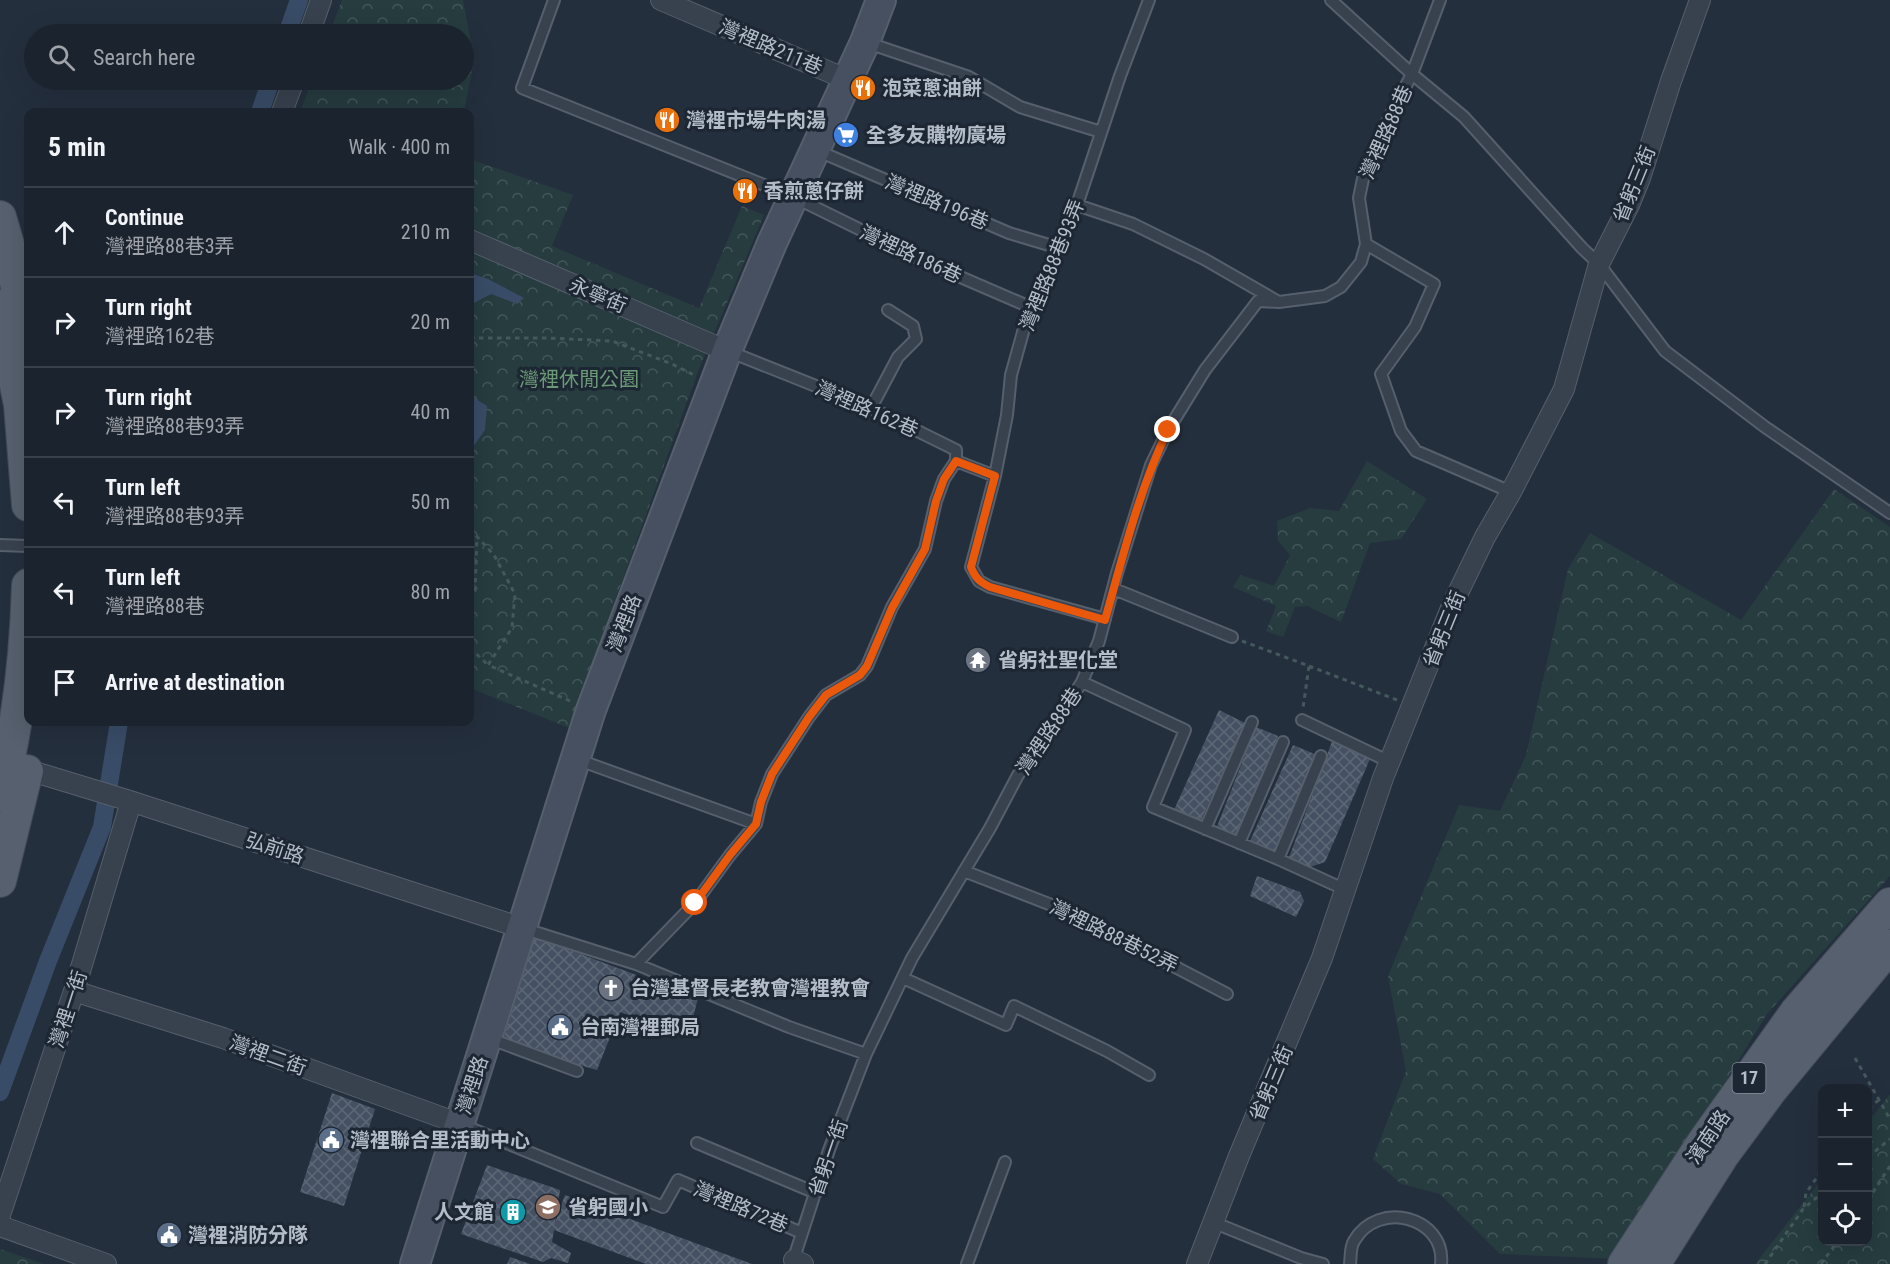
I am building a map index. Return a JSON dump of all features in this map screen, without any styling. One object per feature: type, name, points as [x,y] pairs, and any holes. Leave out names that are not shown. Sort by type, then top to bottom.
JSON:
[{"type":"main road","points":[[0,217],[5,250],[24,329]]},
{"type":"main road","points":[[0,306],[20,405],[24,455]]},
{"type":"main road","points":[[0,796],[19,702],[24,657]]},
{"type":"main road","points":[[0,881],[28,770],[36,726]]},
{"type":"main road","name":"濱南路","points":[[1624,1264],[1704,1141],[1796,1012],[1890,904]]},
{"type":"main road","name":"濱南路","points":[[1654,1264],[1723,1155],[1771,1090],[1890,946]]},
{"type":"street","points":[[313,24],[321,0]]},
{"type":"street","name":"灣裡路211巷","points":[[661,0],[848,80]]},
{"type":"street","name":"灣裡路","points":[[415,1264],[591,710],[714,386],[772,243],[848,80],[881,0]]},
{"type":"street","name":"省躬三街","points":[[1197,1264],[1215,1223],[1239,1156],[1322,958],[1390,762],[1453,603],[1485,537],[1564,389],[1599,264],[1640,178],[1700,0]]},
{"type":"street","points":[[284,108],[290,90]]},
{"type":"street","name":"永寧街","points":[[474,242],[728,351]]},
{"type":"street","name":"弘前路","points":[[28,770],[522,928]]},
{"type":"street","name":"灣裡一街","points":[[0,1215],[74,991],[130,801]]},
{"type":"street","name":"灣裡二街","points":[[74,991],[223,1038],[460,1124]]},
{"type":"street","points":[[0,1226],[106,1264]]},
{"type":"lane","name":"灣裡路186巷","points":[[554,0],[522,88],[794,197],[928,263],[1030,307]]},
{"type":"lane","name":"灣裡路88巷93弄","points":[[1105,620],[990,587],[979,581],[971,567],[995,476],[1007,415],[1011,375],[1030,307],[1077,206],[1149,0]]},
{"type":"lane","points":[[1331,0],[1412,74],[1464,117],[1599,264],[1665,351],[1765,428],[1890,513]]},
{"type":"lane","name":"灣裡路88巷","points":[[866,1054],[934,918],[964,871],[1018,775],[1082,682],[1094,658],[1151,465],[1168,430],[1205,370],[1258,301],[1279,302],[1325,296],[1341,287],[1361,262],[1366,244],[1359,198],[1364,174],[1386,124],[1412,74],[1440,0]]},
{"type":"lane","points":[[865,42],[969,77],[1020,107],[1101,132]]},
{"type":"lane","name":"灣裡路196巷","points":[[816,150],[1010,233],[1059,248]]},
{"type":"lane","points":[[1077,206],[1133,224],[1204,259],[1279,302]]},
{"type":"lane","points":[[1366,244],[1434,284],[1415,327],[1381,374],[1401,431],[1416,451],[1511,492]]},
{"type":"lane","points":[[871,408],[898,357],[916,339],[913,326],[888,310]]},
{"type":"lane","name":"灣裡路162巷","points":[[728,351],[871,408],[956,450],[956,461],[995,476]]},
{"type":"lane","points":[[636,964],[695,903],[756,824],[761,802],[772,774],[826,695],[860,675],[867,666],[892,608],[925,549],[936,501],[944,479],[956,461]]},
{"type":"lane","points":[[0,545],[24,546]]},
{"type":"lane","points":[[1114,589],[1232,637]]},
{"type":"lane","points":[[1082,682],[1185,730],[1153,807],[1346,890]]},
{"type":"lane","points":[[1302,720],[1390,762]]},
{"type":"lane","points":[[1205,829],[1252,722]]},
{"type":"lane","points":[[1239,843],[1283,742]]},
{"type":"lane","points":[[1278,859],[1321,756]]},
{"type":"lane","points":[[576,759],[756,824]]},
{"type":"lane","name":"灣裡路88巷52弄","points":[[964,871],[1072,913],[1227,994]]},
{"type":"lane","points":[[522,928],[636,964],[789,1028],[866,1054]]},
{"type":"lane","points":[[903,978],[1006,1025],[1014,1006],[1149,1075]]},
{"type":"lane","points":[[487,1038],[577,1071]]},
{"type":"lane","name":"省躬一街","points":[[796,1263],[802,1233],[829,1150],[866,1054]]},
{"type":"lane","name":"灣裡路72巷","points":[[460,1124],[663,1207],[678,1180],[802,1233]]},
{"type":"lane","points":[[696,1143],[816,1193]]},
{"type":"lane","points":[[967,1264],[1005,1162]]},
{"type":"lane","points":[[1350,1264],[1352,1243],[1364,1227],[1382,1218],[1403,1217],[1421,1224],[1435,1239],[1441,1264]]},
{"type":"lane","points":[[1215,1223],[1301,1258],[1323,1264]]},
{"type":"path","points":[[474,338],[548,338],[612,342],[672,364],[714,386]]},
{"type":"path","points":[[474,534],[494,555],[515,594],[512,628],[488,665]]},
{"type":"path","points":[[474,592],[477,537]]},
{"type":"path","points":[[1232,637],[1413,706]]},
{"type":"path","points":[[474,652],[488,665],[591,710]]},
{"type":"path","points":[[1302,720],[1309,666]]},
{"type":"path","points":[[1855,1058],[1890,1119]]},
{"type":"path","points":[[1872,1105],[1879,1100]]},
{"type":"path","points":[[1872,1154],[1890,1139]]},
{"type":"path","points":[[1872,1194],[1890,1166]]},
{"type":"path","points":[[1803,1209],[1806,1193],[1818,1176]]},
{"type":"path","points":[[1765,1264],[1803,1209],[1818,1196]]},
{"type":"path","points":[[1821,1264],[1835,1246]]},
{"type":"green space","points":[[342,0],[463,0],[467,24],[333,24]]},
{"type":"green space","points":[[308,90],[468,90],[465,108],[302,108]]},
{"type":"green space","name":"灣裡休閒公園","points":[[474,160],[573,195],[552,246],[699,308],[742,206],[764,215],[697,374],[569,728],[474,690]]},
{"type":"green space","points":[[1367,461],[1427,499],[1401,539],[1370,543],[1341,622],[1307,606],[1295,607],[1283,637],[1266,631],[1276,606],[1233,587],[1240,575],[1274,586],[1290,555],[1278,541],[1277,521],[1310,508],[1339,511]]},
{"type":"green space","points":[[1834,489],[1890,527],[1890,876],[1767,1014],[1616,1259],[1500,1254],[1440,1194],[1401,1184],[1373,1159],[1406,1071],[1388,976],[1459,805],[1500,811],[1526,755],[1568,569],[1590,533],[1741,620]]},
{"type":"green space","points":[[1890,1094],[1890,1264],[1755,1264],[1818,1184],[1818,1246],[1872,1246],[1872,1117]]},
{"type":"green space","points":[[0,1249],[44,1264],[0,1264]]},
{"type":"water","points":[[474,274],[524,298],[517,304],[491,294],[474,303]]},
{"type":"water","points":[[474,398],[487,406],[485,430],[474,445]]},
{"type":"building","points":[[1219,710],[1245,723],[1201,820],[1174,810]]},
{"type":"building","points":[[1256,727],[1278,736],[1237,837],[1216,829]]},
{"type":"building","points":[[1333,739],[1365,754],[1370,759],[1325,862],[1307,868],[1288,860]]},
{"type":"building","points":[[1293,745],[1317,755],[1276,852],[1250,841]]},
{"type":"building","points":[[1257,876],[1300,892],[1304,901],[1296,917],[1250,896]]},
{"type":"building","points":[[535,937],[698,998],[688,1037],[620,1012],[597,1070],[502,1043]]},
{"type":"building","points":[[332,1093],[375,1109],[344,1206],[300,1192]]},
{"type":"building","name":"省躬國小","points":[[487,1165],[560,1190],[555,1223],[565,1195],[752,1264],[646,1264],[554,1230],[552,1242],[571,1253],[568,1263],[551,1258],[543,1262],[461,1234]]},
{"type":"building","points":[[510,1257],[530,1264],[507,1264]]},
{"type":"waterway","points":[[291,24],[299,0]]},
{"type":"waterway","points":[[261,108],[268,90]]},
{"type":"waterway","points":[[0,1092],[48,961],[102,827],[118,726]]},
{"type":"place","name":"泡菜蔥油餅","points":[[863,88]]},
{"type":"place","name":"灣裡市場牛肉湯","points":[[667,120]]},
{"type":"place","name":"全多友購物廣場","points":[[846,135]]},
{"type":"place","name":"香煎蔥仔餅","points":[[745,191]]},
{"type":"place","name":"省躬社聖化堂","points":[[978,660]]},
{"type":"place","name":"台灣基督長老教會灣裡教會","points":[[611,988]]},
{"type":"place","name":"台南灣裡郵局","points":[[560,1027]]},
{"type":"place","name":"灣裡聯合里活動中心","points":[[331,1140]]},
{"type":"place","name":"省躬國小","points":[[548,1207]]},
{"type":"place","name":"人文館","points":[[513,1212]]},
{"type":"place","name":"灣裡消防分隊","points":[[169,1235]]},
{"type":"route","points":[[695,903],[756,824],[761,802],[772,774],[809,717],[826,695],[860,675],[867,666],[880,632],[925,549],[936,501],[944,479],[956,461],[995,476],[971,567],[979,581],[990,587],[1105,620],[1117,573],[1151,465],[1168,430]]}]
